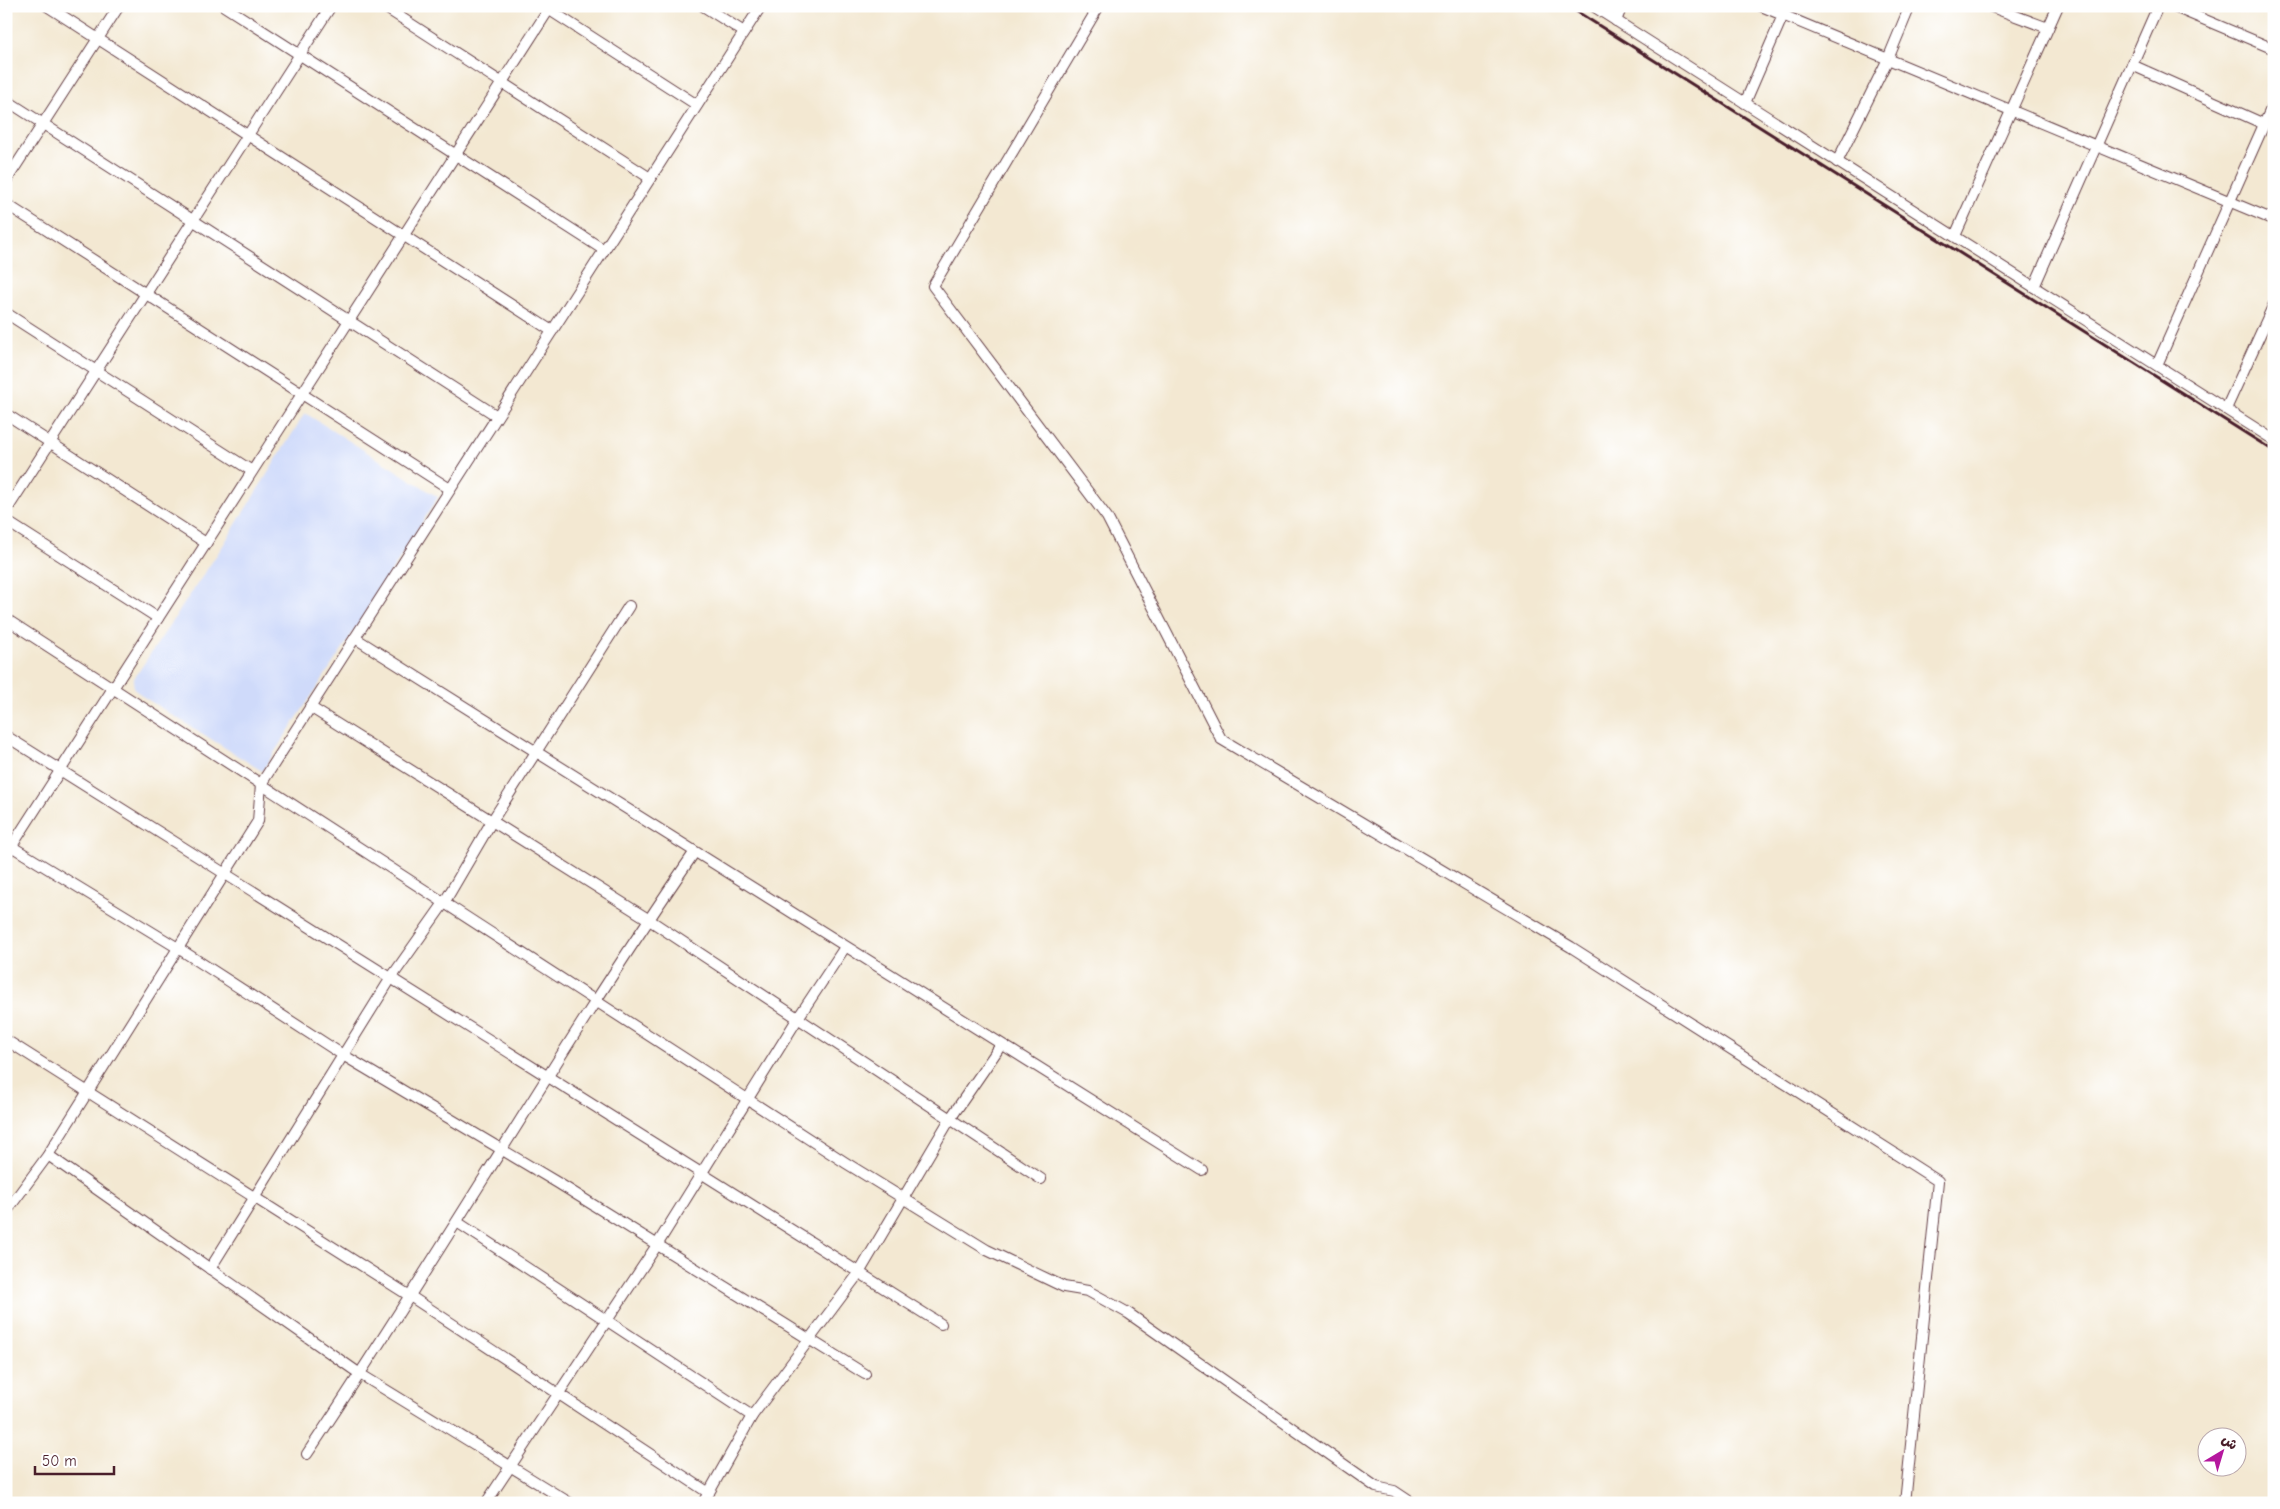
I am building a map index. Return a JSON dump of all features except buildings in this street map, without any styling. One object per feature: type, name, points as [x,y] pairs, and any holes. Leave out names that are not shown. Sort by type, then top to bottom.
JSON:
[{"type":"street","points":[[47,6],[552,331]]},
{"type":"street","points":[[6,181],[118,6]]},
{"type":"street","points":[[224,6],[604,250]]},
{"type":"street","points":[[6,511],[331,6]]},
{"type":"street","points":[[384,6],[650,178]]},
{"type":"street","points":[[704,6],[744,32]]},
{"type":"street","points":[[6,1212],[48,1155],[258,821],[261,784],[761,6]]},
{"type":"street","points":[[1100,6],[933,286],[1107,518],[1221,739],[1571,948],[1938,1181],[1905,1503]]},
{"type":"street","points":[[1593,6],[2274,440]]},
{"type":"street","points":[[1616,21],[1622,6]]},
{"type":"street","points":[[1761,6],[1785,11],[1888,59],[2274,220]]},
{"type":"street","points":[[1837,162],[1888,59],[1910,6]]},
{"type":"street","points":[[1989,6],[2048,28]]},
{"type":"street","points":[[1955,236],[2058,6]]},
{"type":"street","points":[[2034,287],[2158,6]]},
{"type":"street","points":[[2172,6],[2274,49]]},
{"type":"street","points":[[697,105],[548,7],[502,83],[404,236],[61,770],[8,848],[178,948],[343,1055],[503,1150],[865,1374]]},
{"type":"street","points":[[1745,103],[1785,11]]},
{"type":"street","points":[[2132,66],[2264,124]]},
{"type":"street","points":[[6,100],[497,416]]},
{"type":"street","points":[[2157,365],[2274,102]]},
{"type":"street","points":[[6,204],[450,489]]},
{"type":"street","points":[[2226,409],[2274,304]]},
{"type":"street","points":[[6,313],[252,471]]},
{"type":"street","points":[[6,414],[206,543]]},
{"type":"street","points":[[6,521],[158,618]]},
{"type":"street","points":[[210,1269],[391,978],[444,903],[492,821],[629,606]]},
{"type":"street","points":[[6,619],[747,1100],[902,1198],[987,1250],[1064,1286],[1088,1291],[1128,1313],[1376,1487],[1394,1491],[1412,1503]]},
{"type":"street","points":[[355,638],[536,754],[1202,1170]]},
{"type":"street","points":[[310,707],[648,919],[1041,1179]]},
{"type":"street","points":[[6,736],[941,1324]]},
{"type":"street","points":[[307,1454],[503,1150],[546,1075],[694,852]]},
{"type":"street","points":[[486,1503],[657,1245],[798,1018],[845,947]]},
{"type":"street","points":[[6,1040],[410,1296],[709,1493]]},
{"type":"street","points":[[703,1503],[752,1416],[859,1273],[950,1119],[1001,1045]]},
{"type":"street","points":[[48,1155],[360,1374],[570,1503]]},
{"type":"street","points":[[457,1222],[752,1416]]},
{"type":"shaded area","points":[[305,413],[438,497],[345,645],[262,771],[142,696],[134,689],[133,680],[222,547]]},
{"type":"railway","points":[[1568,6],[2274,451]]}]
